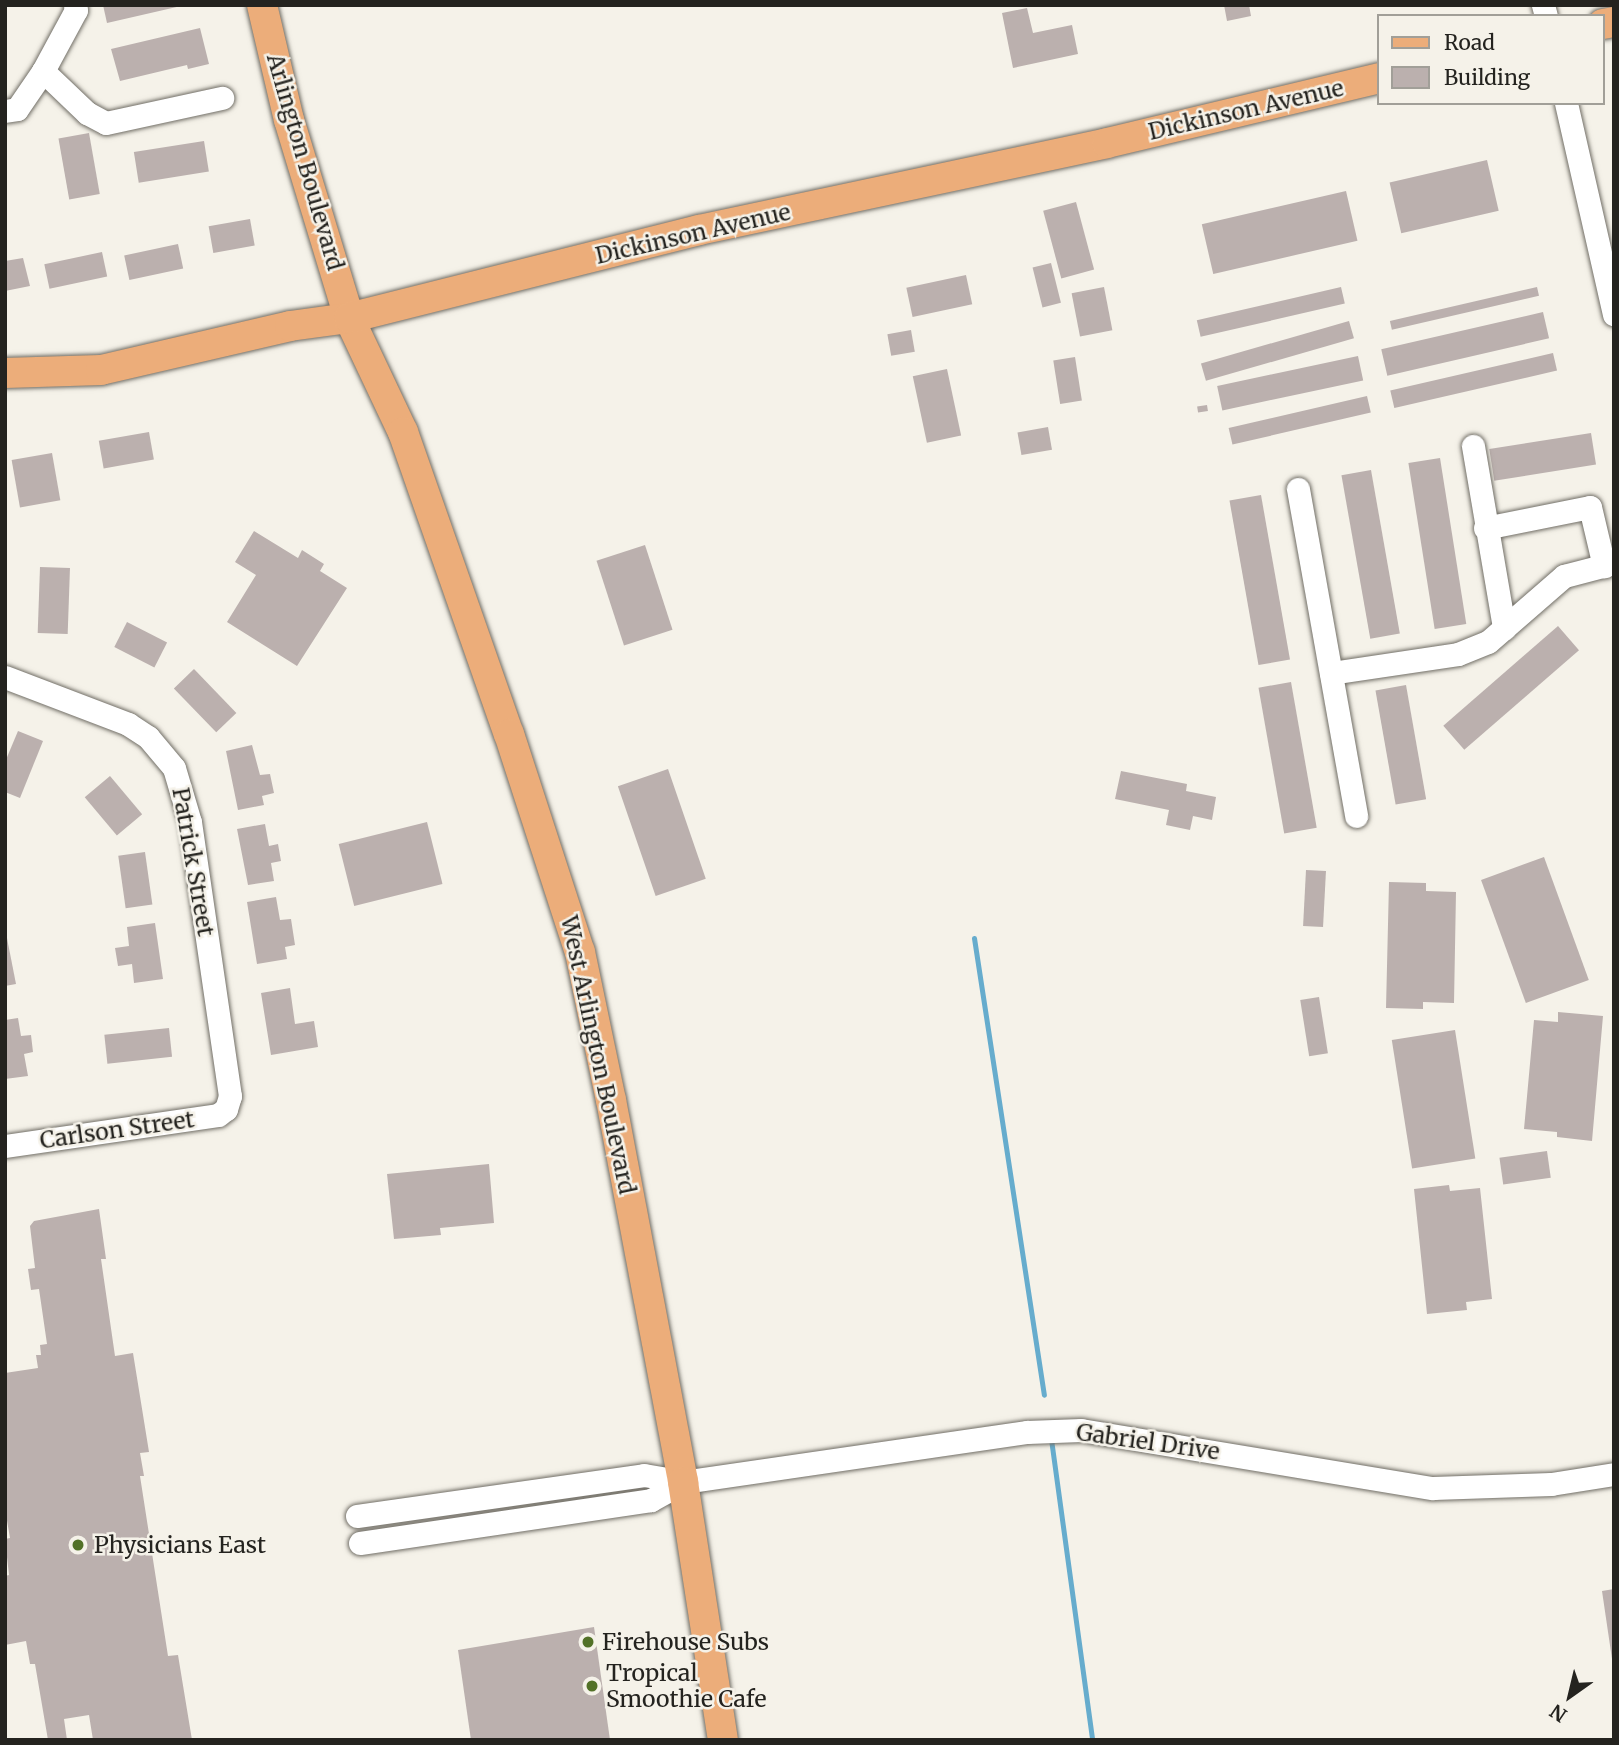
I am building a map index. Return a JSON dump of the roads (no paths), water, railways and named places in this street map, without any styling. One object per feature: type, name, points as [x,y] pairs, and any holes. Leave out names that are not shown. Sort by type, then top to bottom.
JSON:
[{"type":"main road","name":"Arlington Boulevard","points":[[262,5],[289,120],[349,318]]},
{"type":"main road","name":"Dickinson Avenue","points":[[5,373],[100,370],[290,326],[349,318],[699,230],[1119,141],[1378,78]]},
{"type":"main road","name":"West Arlington Boulevard","points":[[349,318],[403,432],[509,734],[580,952],[611,1100],[682,1482],[723,1740]]},
{"type":"street","points":[[5,111],[17,108],[43,71],[76,10],[75,5]]},
{"type":"street","points":[[43,71],[87,113],[106,123],[222,98]]},
{"type":"street","points":[[1566,105],[1614,315]]},
{"type":"street","points":[[1472,446],[1504,628]]},
{"type":"street","points":[[1298,489],[1356,816]]},
{"type":"street","points":[[1331,673],[1458,654],[1488,642],[1564,576],[1609,565],[1590,508],[1485,528]]},
{"type":"street","name":"Patrick Street","points":[[5,677],[128,724],[148,737],[174,768],[190,822],[230,1096],[226,1109]]},
{"type":"street","name":"Carlson Street","points":[[5,1146],[218,1115],[226,1109]]},
{"type":"street","name":"Gabriel Drive","points":[[682,1482],[1027,1432],[1081,1430],[1433,1488],[1551,1484],[1614,1474]]},
{"type":"street","points":[[357,1516],[644,1475],[682,1482]]},
{"type":"street","points":[[360,1543],[651,1500],[682,1482]]},
{"type":"waterway","points":[[974,938],[1044,1395]]},
{"type":"waterway","points":[[1051,1439],[1092,1740]]},
{"type":"place","name":"Physicians East","points":[[78,1545]]},
{"type":"place","name":"Firehouse Subs","points":[[588,1642]]},
{"type":"place","name":"Tropical Smoothie Cafe","points":[[592,1686]]}]
